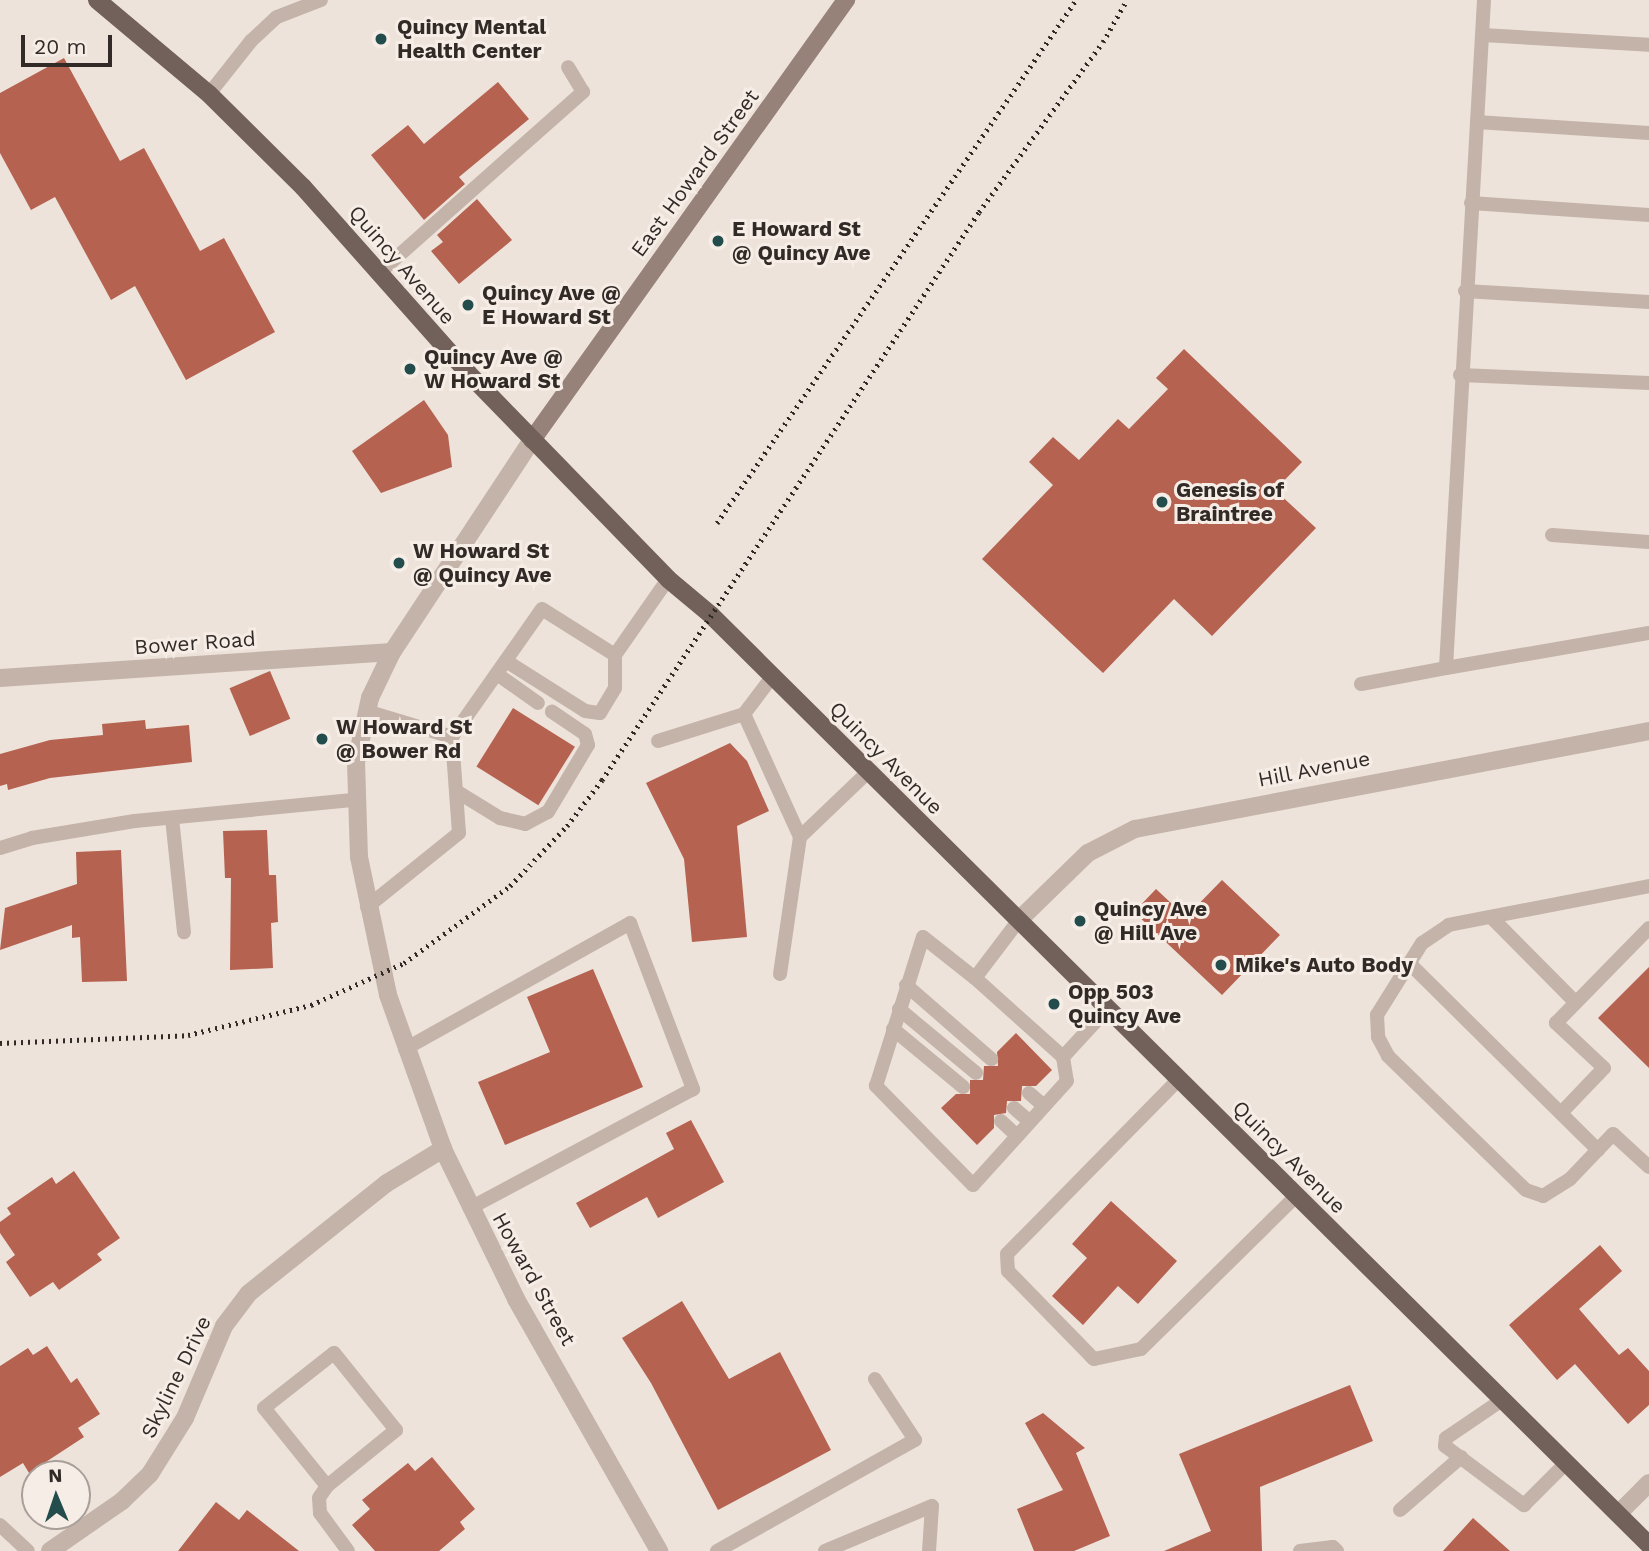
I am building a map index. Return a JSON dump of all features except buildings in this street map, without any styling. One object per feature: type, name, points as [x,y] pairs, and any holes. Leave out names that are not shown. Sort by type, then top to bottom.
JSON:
[{"type":"main road","name":"Quincy Avenue","points":[[97,0],[209,94],[303,187],[532,440],[668,579],[772,677],[1019,920],[1649,1545]]},
{"type":"main road","name":"East Howard Street","points":[[532,440],[846,0]]},
{"type":"street","name":"Howard Street","points":[[532,440],[392,652],[366,711],[355,800],[367,907],[405,1049],[443,1149],[516,1299],[660,1551]]},
{"type":"street","name":"Bower Road","points":[[0,678],[392,652]]},
{"type":"street","name":"Hill Avenue","points":[[1019,920],[1076,863],[1135,829],[1649,731]]},
{"type":"street","name":"Skyline Drive","points":[[50,1551],[122,1501],[150,1474],[185,1418],[224,1326],[249,1293],[387,1183],[443,1149]]},
{"type":"street","points":[[1618,1514],[1649,1483]]},
{"type":"lane","points":[[209,94],[251,41],[277,17],[321,0]]},
{"type":"lane","points":[[1446,668],[1460,374],[1484,0]]},
{"type":"lane","points":[[1483,36],[1649,45]]},
{"type":"lane","points":[[379,273],[583,92],[568,67]]},
{"type":"lane","points":[[1477,122],[1649,133]]},
{"type":"lane","points":[[1471,203],[1649,215]]},
{"type":"lane","points":[[1465,291],[1649,302]]},
{"type":"lane","points":[[1460,374],[1649,383]]},
{"type":"lane","points":[[1552,534],[1649,542]]},
{"type":"lane","points":[[506,661],[585,711],[600,713],[615,688],[615,655],[668,579]]},
{"type":"lane","points":[[367,907],[459,833],[452,737],[542,609],[615,655]]},
{"type":"lane","points":[[1361,684],[1649,633]]},
{"type":"lane","points":[[496,674],[538,703]]},
{"type":"lane","points":[[658,741],[744,714],[772,677]]},
{"type":"lane","points":[[366,711],[452,737]]},
{"type":"lane","points":[[575,727],[585,711]]},
{"type":"lane","points":[[456,791],[512,821],[524,824],[548,812],[589,745],[585,734],[552,712]]},
{"type":"lane","points":[[744,714],[800,837],[780,974]]},
{"type":"lane","points":[[800,837],[867,773]]},
{"type":"lane","points":[[0,848],[32,838],[172,818],[355,800]]},
{"type":"lane","points":[[172,818],[184,932]]},
{"type":"lane","points":[[1649,886],[1449,925],[1422,943],[1377,1014],[1378,1037],[1388,1056],[1526,1190],[1543,1196],[1570,1179],[1613,1134],[1649,1167]]},
{"type":"lane","points":[[1491,917],[1575,1002]]},
{"type":"lane","points":[[975,978],[1019,920]]},
{"type":"lane","points":[[405,1049],[630,923],[693,1089],[470,1208]]},
{"type":"lane","points":[[1561,1113],[1604,1068],[1556,1023],[1649,928]]},
{"type":"lane","points":[[923,937],[975,978],[1063,1057],[1067,1081],[973,1185],[876,1086],[923,937]]},
{"type":"lane","points":[[1409,963],[1598,1150]]},
{"type":"lane","points":[[906,985],[991,1059]]},
{"type":"lane","points":[[1063,1057],[1108,1008]]},
{"type":"lane","points":[[899,1009],[976,1073]]},
{"type":"lane","points":[[892,1029],[963,1087]]},
{"type":"lane","points":[[1179,1079],[1007,1254],[1008,1271],[1094,1359],[1141,1349],[1296,1196]]},
{"type":"lane","points":[[1029,1093],[1044,1106]]},
{"type":"lane","points":[[1014,1108],[1030,1122]]},
{"type":"lane","points":[[1001,1121],[1017,1136]]},
{"type":"lane","points":[[327,1486],[264,1408],[334,1353],[396,1430],[327,1486],[320,1498],[320,1513],[348,1551]]},
{"type":"lane","points":[[717,1551],[915,1440],[875,1379]]},
{"type":"lane","points":[[1502,1400],[1446,1438],[1445,1446],[1524,1505],[1566,1463]]},
{"type":"lane","points":[[1399,1510],[1461,1457]]},
{"type":"lane","points":[[825,1551],[932,1506],[929,1551]]},
{"type":"lane","points":[[0,1525],[28,1551]]},
{"type":"lane","points":[[1300,1551],[1333,1547],[1337,1551]]},
{"type":"railway","points":[[717,523],[1076,0]]},
{"type":"railway","points":[[0,1043],[188,1035],[311,1005],[404,963],[510,886],[567,826],[602,780],[979,212],[1103,42],[1127,0]]},
{"type":"place","name":"Quincy Mental Health Center","points":[[381,39]]},
{"type":"place","name":"E Howard St @ Quincy Ave","points":[[718,241]]},
{"type":"place","name":"Quincy Ave @ E Howard St","points":[[468,305]]},
{"type":"place","name":"Quincy Ave @ W Howard St","points":[[410,369]]},
{"type":"place","name":"Genesis of Braintree","points":[[1162,502]]},
{"type":"place","name":"W Howard St @ Quincy Ave","points":[[399,563]]},
{"type":"place","name":"W Howard St @ Bower Rd","points":[[322,739]]},
{"type":"place","name":"Quincy Ave @ Hill Ave","points":[[1080,921]]},
{"type":"place","name":"Mike's Auto Body","points":[[1221,965]]},
{"type":"place","name":"Opp 503 Quincy Ave","points":[[1054,1004]]}]
